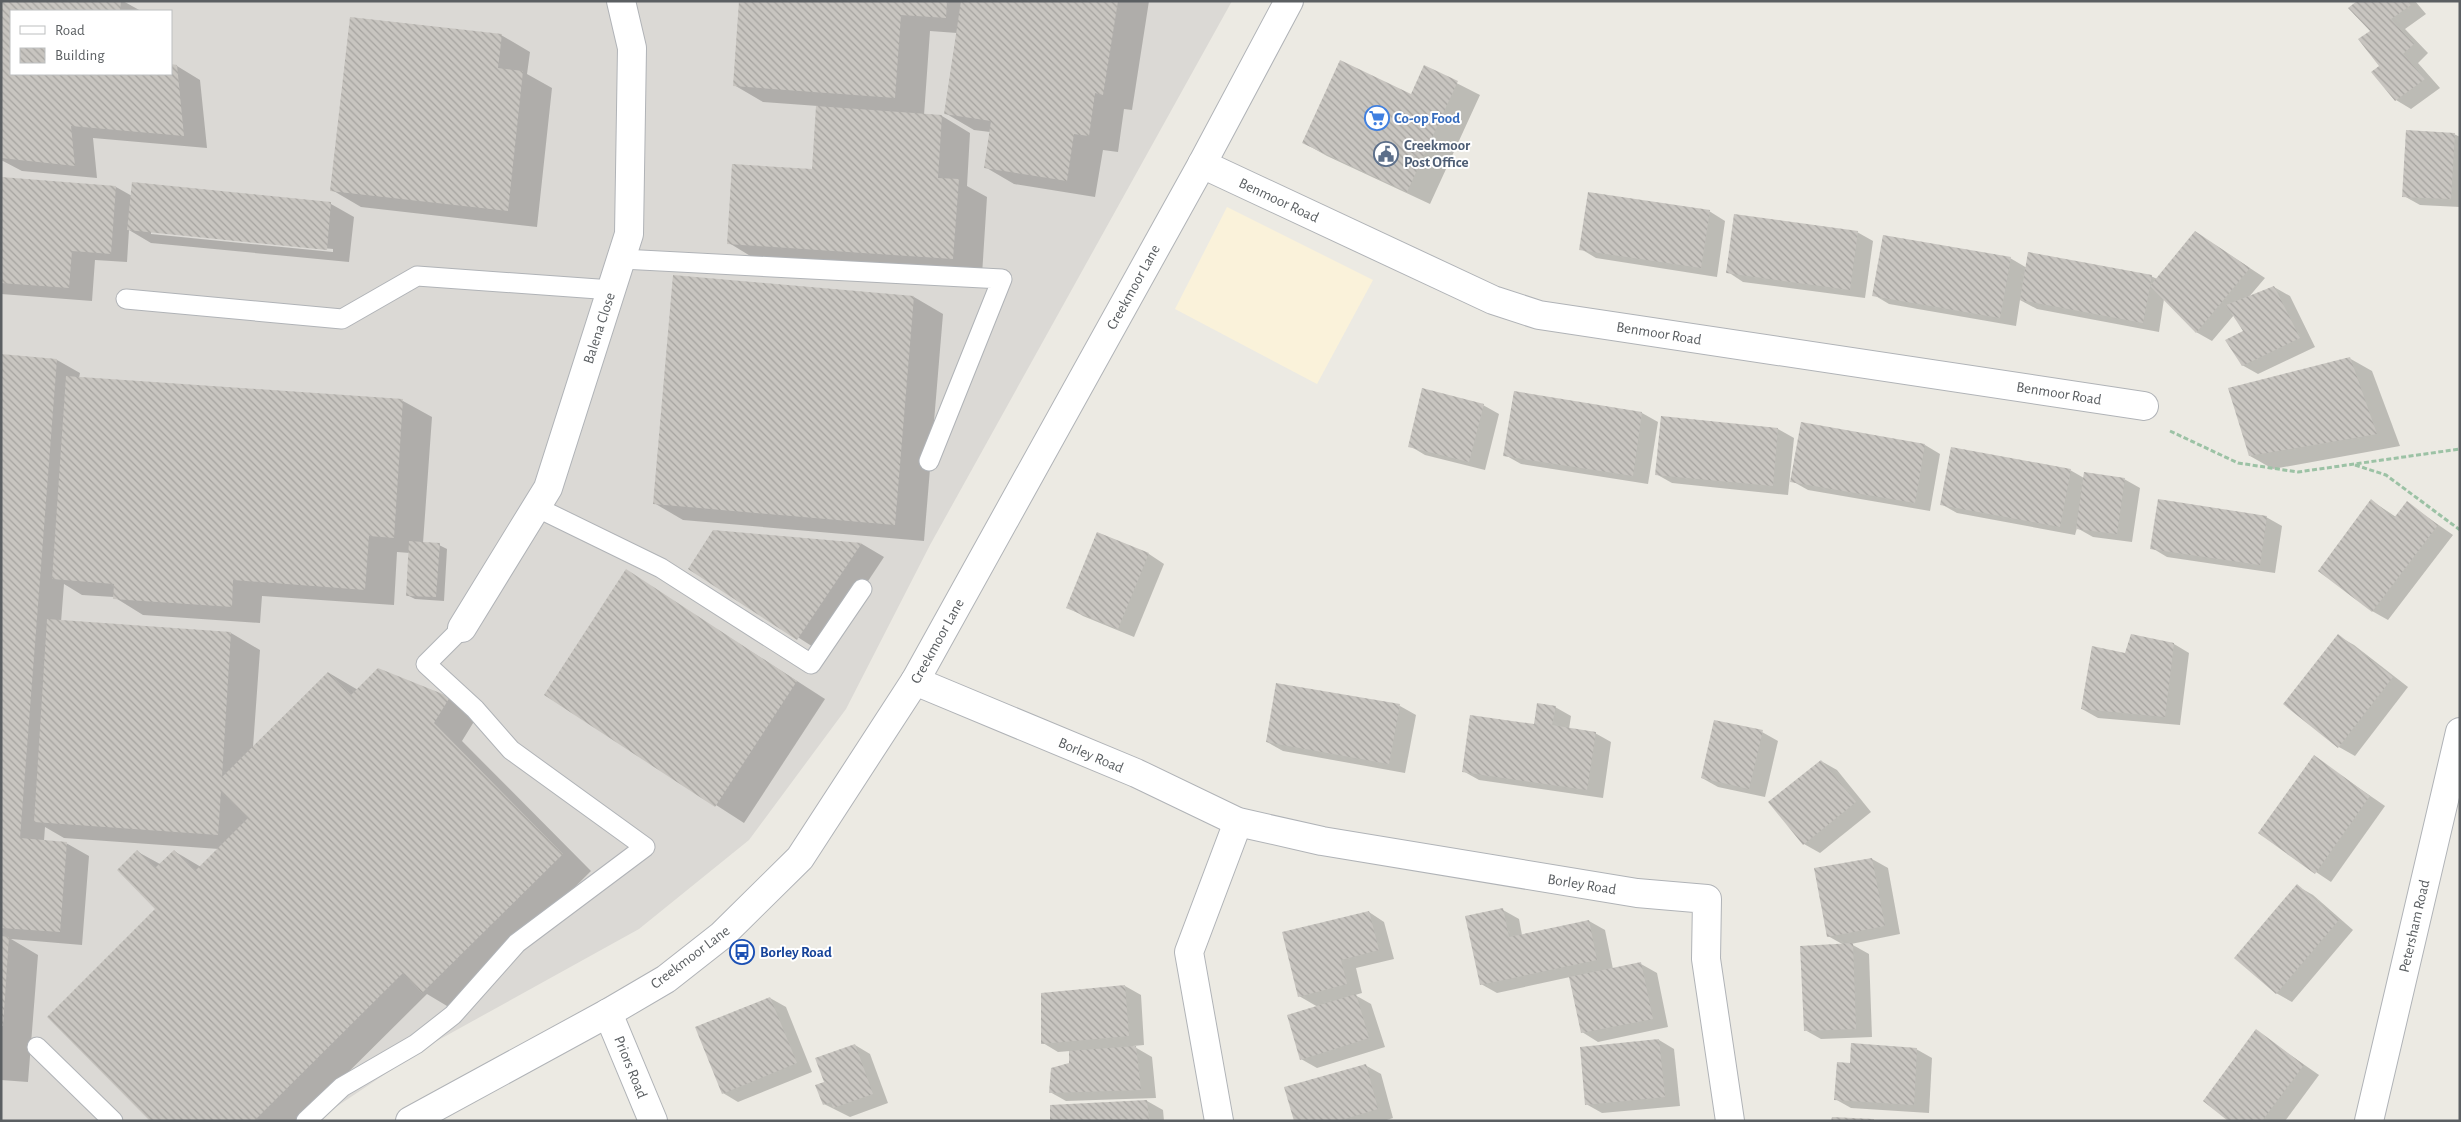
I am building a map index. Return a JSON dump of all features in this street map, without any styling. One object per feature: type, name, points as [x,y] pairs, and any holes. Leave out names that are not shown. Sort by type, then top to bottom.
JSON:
[{"type":"street","name":"Balena Close","points":[[462,628],[548,488],[629,234],[632,48],[621,1]]},
{"type":"street","name":"Creekmoor Lane","points":[[410,1121],[608,1013],[666,979],[722,936],[800,858],[915,682],[1202,164],[1289,1]]},
{"type":"street","name":"Benmoor Road","points":[[1202,164],[1493,300],[1539,314],[2144,406]]},
{"type":"street","name":"Borley Road","points":[[915,682],[1136,773],[1238,822],[1322,841],[1637,893],[1707,899],[1706,959],[1730,1121]]},
{"type":"street","name":"Petersham Road","points":[[2369,1121],[2460,732]]},
{"type":"street","points":[[1219,1121],[1189,952],[1238,822]]},
{"type":"street","name":"Priors Road","points":[[608,1013],[653,1121]]},
{"type":"lane","points":[[622,258],[1002,279],[929,461]]},
{"type":"lane","points":[[126,299],[342,319],[417,276],[612,290]]},
{"type":"lane","points":[[536,507],[661,568],[810,664],[862,589]]},
{"type":"lane","points":[[306,1121],[342,1088],[416,1044],[453,1015],[517,943],[645,847],[511,750],[475,709],[426,664],[462,628]]},
{"type":"lane","points":[[37,1047],[113,1121]]},
{"type":"path","points":[[2144,406],[2173,433],[2238,463],[2298,472],[2460,449]]},
{"type":"path","points":[[2353,464],[2386,475],[2460,530]]},
{"type":"shaded area","points":[[1,1],[1232,1],[930,545],[846,709],[749,840],[639,929],[424,1048],[315,1121],[1,1121]]},
{"type":"shaded area","points":[[1227,207],[1373,280],[1317,384],[1175,309]]},
{"type":"building","points":[[1,1],[121,1],[120,10],[10,10],[10,75],[172,75],[172,64],[177,65],[184,136],[71,126],[75,166],[1,158]]},
{"type":"building","points":[[739,1],[947,1],[946,18],[901,15],[895,98],[733,86]]},
{"type":"building","points":[[961,1],[1118,1],[1103,95],[1095,93],[1089,136],[1074,134],[1067,181],[984,168],[991,121],[944,114]]},
{"type":"building","points":[[2357,1],[2408,1],[2411,5],[2391,19],[2414,44],[2403,54],[2425,79],[2395,101],[2371,72],[2379,66],[2358,39],[2370,31],[2348,8]]},
{"type":"building","points":[[350,17],[502,34],[498,68],[523,71],[508,211],[330,191]]},
{"type":"building","name":"Co-op Food","points":[[1340,60],[1411,94],[1424,65],[1458,81],[1407,192],[1302,143]]},
{"type":"building","points":[[816,106],[942,115],[938,178],[959,179],[953,259],[727,244],[732,164],[812,169]]},
{"type":"building","points":[[2406,130],[2455,133],[2451,199],[2402,197]]},
{"type":"building","points":[[1,177],[116,186],[111,254],[72,251],[69,288],[1,283]]},
{"type":"building","points":[[132,182],[331,202],[327,250],[127,230]]},
{"type":"building","points":[[1588,192],[1710,210],[1701,268],[1579,250]]},
{"type":"building","points":[[1734,214],[1858,231],[1850,290],[1726,273]]},
{"type":"building","points":[[2195,231],[2250,268],[2196,333],[2150,286]]},
{"type":"building","points":[[1883,235],[2011,257],[2000,318],[1872,296]]},
{"type":"building","points":[[2028,252],[2152,275],[2143,323],[2020,300]]},
{"type":"building","points":[[673,275],[914,296],[895,525],[653,504]]},
{"type":"building","points":[[2274,286],[2300,338],[2242,366],[2225,340],[2243,331],[2226,305]]},
{"type":"building","points":[[1,354],[57,359],[20,838],[67,842],[60,932],[1,928]]},
{"type":"building","points":[[2350,357],[2377,434],[2249,456],[2228,388]]},
{"type":"building","points":[[66,376],[403,399],[394,538],[369,536],[365,590],[233,580],[232,607],[113,599],[114,584],[52,579]]},
{"type":"building","points":[[1422,388],[1484,404],[1469,462],[1408,447]]},
{"type":"building","points":[[1514,391],[1642,412],[1633,476],[1503,456]]},
{"type":"building","points":[[1661,416],[1778,428],[1773,486],[1655,475]]},
{"type":"building","points":[[1801,422],[1925,444],[1915,503],[1790,482]]},
{"type":"building","points":[[1951,447],[2071,469],[2060,527],[1940,505]]},
{"type":"building","points":[[2084,472],[2125,478],[2117,534],[2076,529]]},
{"type":"building","points":[[2158,499],[2267,516],[2260,565],[2150,549]]},
{"type":"building","points":[[2371,499],[2394,518],[2407,501],[2438,525],[2372,612],[2318,571]]},
{"type":"building","points":[[713,530],[862,543],[797,640],[688,569]]},
{"type":"building","points":[[1097,532],[1149,553],[1118,629],[1066,608]]},
{"type":"building","points":[[409,541],[440,543],[436,597],[406,596]]},
{"type":"building","points":[[626,569],[797,681],[715,807],[544,695]]},
{"type":"building","points":[[47,619],[231,632],[222,777],[328,672],[351,695],[378,668],[450,697],[434,723],[563,854],[422,993],[403,973],[254,1121],[150,1121],[47,1017],[155,909],[117,870],[137,850],[155,868],[174,850],[195,871],[248,818],[221,791],[218,835],[34,822]]},
{"type":"building","points":[[2131,634],[2174,643],[2165,717],[2081,709],[2092,646],[2125,653]]},
{"type":"building","points":[[2338,634],[2393,677],[2338,748],[2283,704]]},
{"type":"building","points":[[1276,683],[1400,704],[1389,764],[1266,742]]},
{"type":"building","points":[[1537,703],[1556,706],[1552,725],[1596,732],[1587,790],[1462,772],[1470,715],[1534,724]]},
{"type":"building","points":[[1714,720],[1763,730],[1749,789],[1701,778]]},
{"type":"building","points":[[2314,755],[2370,796],[2315,874],[2258,833]]},
{"type":"building","points":[[1821,760],[1856,802],[1803,845],[1768,802]]},
{"type":"building","points":[[1872,858],[1885,926],[1827,937],[1814,868]]},
{"type":"building","points":[[2297,884],[2339,920],[2276,994],[2234,958]]},
{"type":"building","points":[[1503,908],[1509,937],[1589,920],[1597,960],[1480,985],[1465,916]]},
{"type":"building","points":[[1369,911],[1379,950],[1341,960],[1347,984],[1298,997],[1282,932]]},
{"type":"building","points":[[1,936],[9,937],[3,1026],[1,1026]]},
{"type":"building","points":[[1853,943],[1856,1029],[1804,1031],[1800,946]]},
{"type":"building","points":[[1641,962],[1653,1019],[1581,1033],[1569,977]]},
{"type":"building","points":[[1125,985],[1129,1036],[1041,1044],[1041,993]]},
{"type":"building","points":[[1356,994],[1369,1038],[1300,1060],[1287,1015]]},
{"type":"building","points":[[770,997],[797,1063],[722,1094],[695,1027]]},
{"type":"building","points":[[2256,1029],[2304,1065],[2262,1121],[2228,1121],[2203,1101]]},
{"type":"building","points":[[1659,1039],[1665,1097],[1585,1105],[1580,1047]]},
{"type":"building","points":[[1851,1043],[1917,1048],[1914,1105],[1834,1100],[1837,1062],[1850,1063]]},
{"type":"building","points":[[855,1044],[873,1094],[833,1108],[831,1102],[823,1105],[815,1085],[824,1082],[815,1058]]},
{"type":"building","points":[[1136,1046],[1141,1090],[1049,1093],[1051,1068],[1069,1063],[1069,1051]]},
{"type":"building","points":[[1366,1064],[1378,1109],[1338,1121],[1294,1121],[1284,1087]]},
{"type":"building","points":[[1147,1100],[1149,1121],[1050,1121],[1050,1105]]},
{"type":"building","points":[[1832,1117],[1874,1119],[1874,1121],[1831,1121]]},
{"type":"place","name":"Co-op Food","points":[[1377,118]]},
{"type":"place","name":"Creekmoor Post Office","points":[[1386,154]]},
{"type":"place","name":"Borley Road","points":[[742,952]]}]
